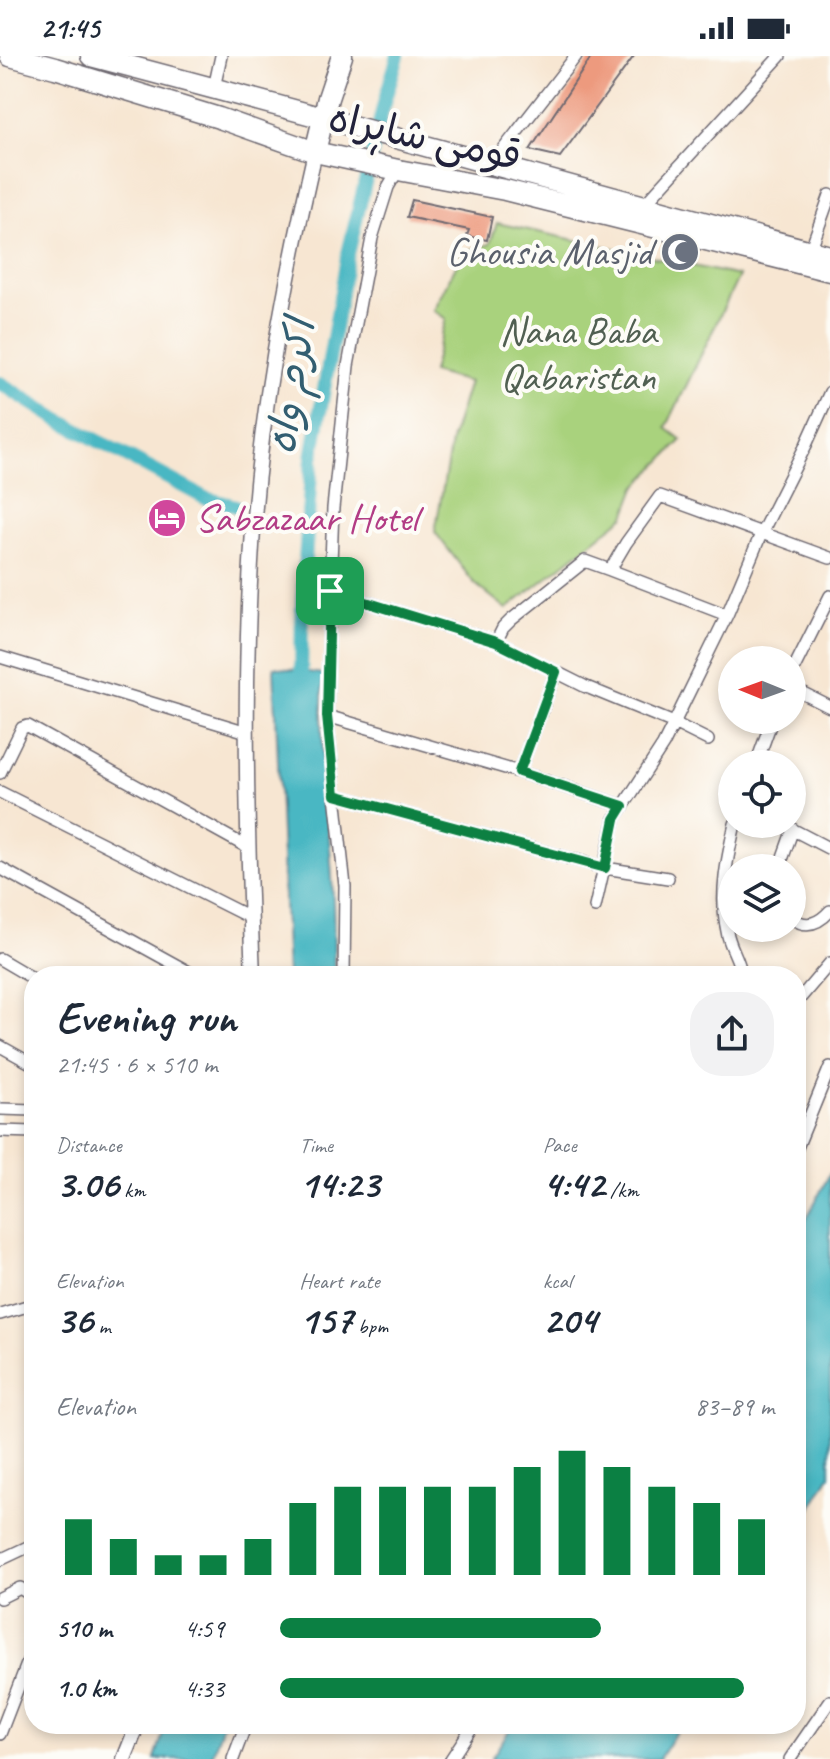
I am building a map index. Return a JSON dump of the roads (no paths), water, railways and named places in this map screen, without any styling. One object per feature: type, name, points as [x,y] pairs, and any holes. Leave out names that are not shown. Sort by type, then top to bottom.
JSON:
[{"type":"highway","name":"قومی شاہراہ","points":[[10,56],[56,62],[315,152],[505,190],[644,205],[830,256]]},
{"type":"highway","name":"قومی شاہراہ","points":[[91,56],[492,164],[595,202],[830,271]]},
{"type":"highway","points":[[315,152],[342,56]]},
{"type":"street","points":[[214,88],[221,56]]},
{"type":"street","points":[[492,164],[576,56]]},
{"type":"street","points":[[644,205],[780,56]]},
{"type":"street","points":[[253,966],[247,732],[252,545],[263,427],[291,258],[315,152]]},
{"type":"street","points":[[344,966],[345,886],[327,716],[333,508],[348,366],[372,238],[388,187],[398,170]]},
{"type":"street","points":[[810,251],[830,195]]},
{"type":"street","points":[[595,907],[615,819],[663,745],[830,392]]},
{"type":"street","points":[[610,570],[660,496],[830,558]]},
{"type":"street","points":[[496,642],[511,620],[585,561],[727,615]]},
{"type":"street","points":[[330,591],[496,642],[584,686],[708,740]]},
{"type":"street","points":[[805,646],[830,596]]},
{"type":"street","points":[[0,657],[247,732]]},
{"type":"street","points":[[519,772],[556,672]]},
{"type":"street","points":[[806,695],[830,707]]},
{"type":"street","points":[[327,716],[623,806]]},
{"type":"street","points":[[0,773],[22,728],[28,726],[249,848]]},
{"type":"street","points":[[0,792],[251,918]]},
{"type":"street","points":[[335,795],[605,868],[668,878]]},
{"type":"street","points":[[806,836],[830,849]]},
{"type":"street","points":[[732,838],[725,869],[726,931],[740,966]]},
{"type":"street","points":[[0,868],[178,966]]},
{"type":"street","points":[[806,924],[820,922],[830,911]]},
{"type":"street","points":[[0,959],[24,973]]},
{"type":"street","points":[[806,991],[830,963]]},
{"type":"street","points":[[0,1046],[24,1059]]},
{"type":"street","points":[[806,1123],[830,1067]]},
{"type":"street","points":[[0,1109],[24,1110]]},
{"type":"street","points":[[0,1131],[24,1132]]},
{"type":"street","points":[[0,1314],[24,1307]]},
{"type":"street","points":[[0,1560],[24,1549]]},
{"type":"street","points":[[0,1598],[20,1588],[24,1591]]},
{"type":"street","points":[[0,1734],[24,1672]]},
{"type":"street","points":[[790,1759],[830,1701]]},
{"type":"street","points":[[124,1759],[134,1734]]},
{"type":"street","points":[[233,1759],[242,1734]]},
{"type":"street","points":[[451,1759],[467,1734]]},
{"type":"water","points":[[274,667],[323,674],[323,750],[333,889],[334,966],[287,966]]},
{"type":"water","points":[[830,1173],[830,1475],[806,1517],[806,1220]]},
{"type":"water","points":[[163,1734],[220,1734],[211,1759],[155,1759]]},
{"type":"water","points":[[507,1734],[675,1734],[659,1759],[491,1759]]},
{"type":"waterway","name":"اکرم واہ","points":[[301,688],[302,606],[312,458],[347,258],[398,56]]},
{"type":"waterway","points":[[0,383],[59,420],[205,498],[236,506]]},
{"type":"place","name":"Ghousia Masjid","points":[[680,252]]},
{"type":"place","name":"Sabzazaar Hotel","points":[[167,518]]},
{"type":"park label","name":"Nana Baba Qabaristan","points":[[578,354]]}]
